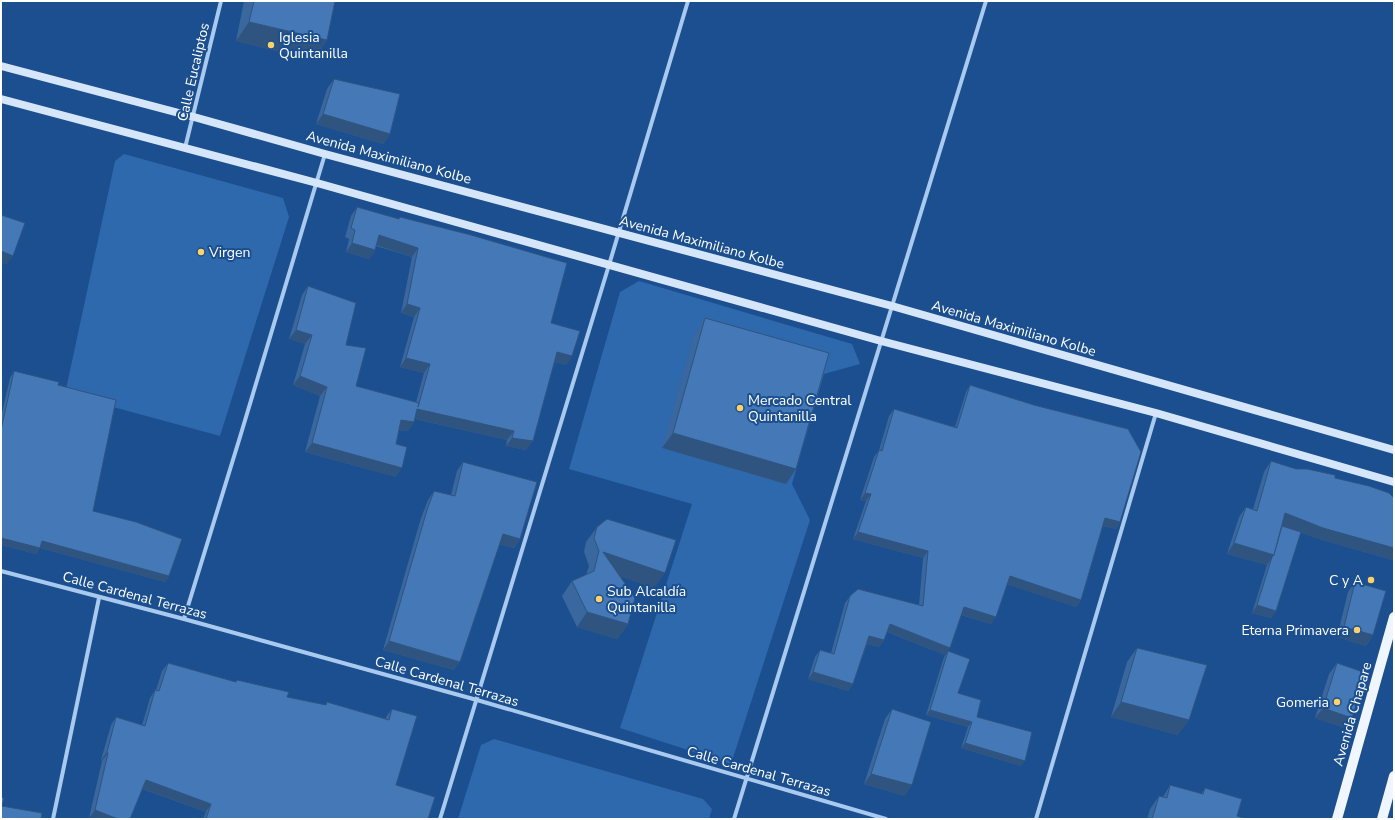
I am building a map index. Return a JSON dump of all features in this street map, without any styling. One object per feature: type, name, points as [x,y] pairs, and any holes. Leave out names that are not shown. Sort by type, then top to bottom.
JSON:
[{"type":"main road","name":"Avenida Maximiliano Kolbe","points":[[1,66],[892,306],[1394,450]]},
{"type":"main road","points":[[1,99],[317,183],[881,341],[1156,413],[1394,482]]},
{"type":"main road","name":"Avenida Chapare","points":[[1337,819],[1394,617]]},
{"type":"main road","points":[[1382,819],[1394,776]]},
{"type":"street","name":"Calle Eucaliptos","points":[[186,148],[221,1]]},
{"type":"street","points":[[440,819],[619,233],[688,1]]},
{"type":"street","points":[[734,819],[986,1]]},
{"type":"street","points":[[184,619],[325,154]]},
{"type":"street","points":[[1036,819],[1156,413]]},
{"type":"street","name":"Calle Cardenal Terrazas","points":[[1,571],[99,598],[184,619],[477,700],[886,819]]},
{"type":"street","points":[[53,819],[99,598]]},
{"type":"shaded area","points":[[124,154],[283,198],[289,217],[220,436],[65,394],[115,161]]},
{"type":"shaded area","points":[[639,281],[852,344],[860,364],[824,374],[792,484],[810,520],[731,764],[620,728],[692,504],[569,469],[620,292]]},
{"type":"shaded area","points":[[494,739],[703,799],[712,809],[709,819],[458,819],[481,745]]},
{"type":"building","points":[[254,1],[335,1],[327,40],[249,22]]},
{"type":"building","points":[[334,79],[400,94],[390,134],[323,114]]},
{"type":"building","points":[[357,207],[399,219],[400,217],[471,235],[567,263],[551,323],[580,331],[572,356],[557,352],[533,441],[512,438],[514,431],[417,409],[414,422],[401,420],[396,444],[407,447],[402,468],[312,443],[327,387],[300,376],[312,335],[296,330],[308,286],[356,303],[346,345],[366,348],[356,386],[419,403],[418,407],[430,364],[406,358],[420,308],[407,304],[418,248],[379,235],[375,250],[352,243],[355,230],[351,228]]},
{"type":"building","points":[[1,215],[25,223],[13,256],[1,251]]},
{"type":"building","name":"Mercado Central Quintanilla","points":[[705,318],[829,353],[796,469],[673,433]]},
{"type":"building","points":[[14,371],[59,382],[58,385],[116,400],[93,511],[136,522],[182,539],[169,576],[42,541],[40,548],[1,538],[1,430]]},
{"type":"building","points":[[970,385],[1034,405],[1128,429],[1141,452],[1120,522],[1105,518],[1081,600],[1010,576],[996,617],[964,607],[950,648],[890,624],[884,640],[869,636],[853,684],[813,672],[820,650],[834,654],[850,596],[858,589],[923,606],[928,551],[858,532],[871,494],[865,493],[879,450],[882,451],[894,409],[957,428]]},
{"type":"building","points":[[1271,461],[1296,469],[1307,469],[1335,475],[1335,478],[1369,486],[1389,493],[1394,498],[1394,548],[1323,528],[1285,513],[1274,555],[1234,543],[1246,507],[1257,511]]},
{"type":"building","points":[[463,462],[537,482],[520,539],[503,534],[460,662],[389,641],[427,510],[434,491],[455,496]]},
{"type":"building","points":[[607,519],[676,540],[665,573],[603,552],[635,598],[628,624],[587,612],[572,581],[594,571],[599,551],[594,538],[597,527]]},
{"type":"building","points":[[1282,526],[1301,532],[1276,611],[1257,605]]},
{"type":"building","points":[[1355,582],[1386,591],[1373,635],[1344,627]]},
{"type":"building","points":[[1137,648],[1207,665],[1189,720],[1121,702]]},
{"type":"building","points":[[948,651],[970,659],[958,693],[981,700],[977,717],[1032,732],[1025,761],[965,743],[972,722],[930,710]]},
{"type":"building","points":[[168,663],[236,682],[237,680],[289,692],[287,697],[326,705],[327,702],[389,720],[392,709],[417,716],[396,785],[435,797],[428,819],[206,819],[211,804],[146,780],[130,819],[118,819],[95,810],[116,717],[145,726],[155,690],[159,691]]},
{"type":"building","points":[[1337,663],[1366,673],[1352,718],[1323,708]]},
{"type":"building","points":[[892,709],[931,722],[912,785],[871,774]]},
{"type":"building","points":[[1170,785],[1203,794],[1205,788],[1242,799],[1237,816],[1246,819],[1152,819],[1159,796],[1167,798]]},
{"type":"building","points":[[1,797],[4,798],[2,806],[42,813],[41,819],[1,819]]},
{"type":"place","name":"Iglesia Quintanilla","points":[[271,45]]},
{"type":"place","name":"Virgen","points":[[201,252]]},
{"type":"place","name":"Mercado Central Quintanilla","points":[[740,408]]},
{"type":"place","name":"C y A","points":[[1371,580]]},
{"type":"place","name":"Sub Alcaldía Quintanilla","points":[[599,599]]},
{"type":"place","name":"Eterna Primavera","points":[[1357,630]]},
{"type":"place","name":"Gomeria","points":[[1337,702]]}]
